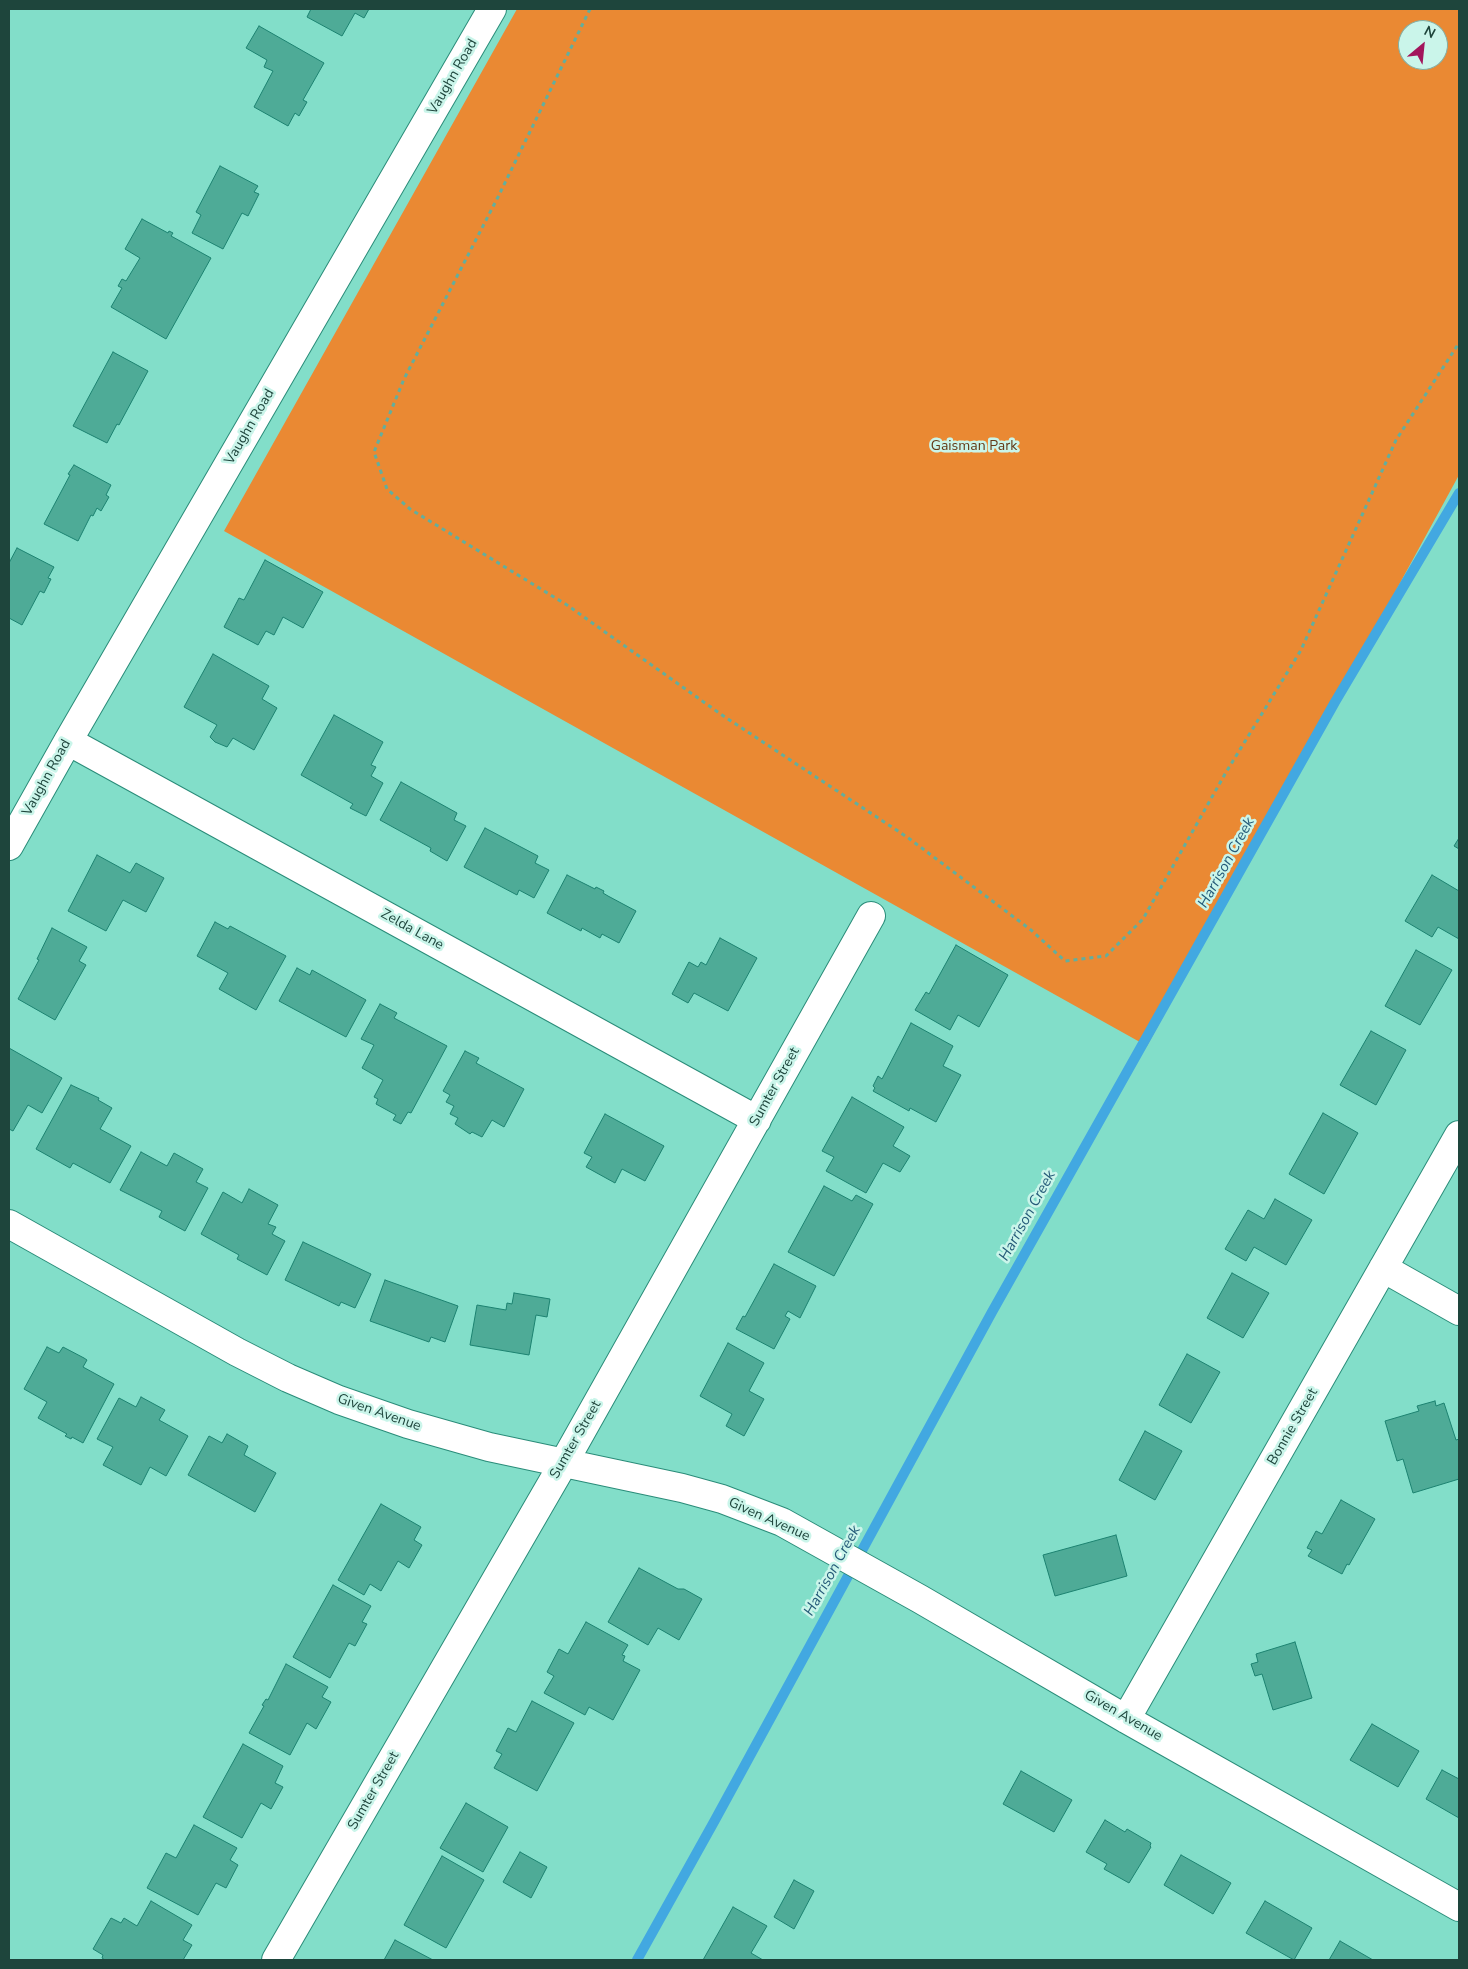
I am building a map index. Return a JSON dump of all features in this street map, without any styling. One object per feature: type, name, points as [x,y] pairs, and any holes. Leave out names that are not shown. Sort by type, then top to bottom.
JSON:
[{"type":"street","name":"Vaughn Road","points":[[9,846],[492,9]]},
{"type":"street","name":"Zelda Lane","points":[[68,741],[757,1120]]},
{"type":"street","name":"Sumter Street","points":[[276,1960],[563,1464],[871,916]]},
{"type":"street","name":"Bonnie Street","points":[[1126,1719],[1459,1135]]},
{"type":"street","name":"Given Avenue","points":[[9,1224],[237,1352],[331,1397],[408,1424],[489,1447],[682,1488],[754,1510],[811,1538],[920,1599],[1126,1719],[1459,1907]]},
{"type":"street","points":[[1383,1268],[1459,1311]]},
{"type":"path","points":[[590,9],[498,198],[404,379],[374,452],[387,489],[410,510],[567,604],[722,715],[907,837],[1030,930],[1065,961],[1106,956],[1143,920],[1225,774],[1301,650],[1396,440],[1459,343]]},
{"type":"green space","name":"Gaisman Park","points":[[517,9],[1459,9],[1459,475],[1147,1046],[224,531]]},
{"type":"building","points":[[311,9],[369,9],[364,18],[355,13],[342,36],[307,17]]},
{"type":"building","points":[[259,26],[324,63],[303,100],[307,102],[299,116],[295,113],[288,126],[254,107],[273,71],[264,67],[267,60],[246,48]]},
{"type":"building","points":[[220,166],[258,186],[254,192],[259,194],[248,216],[242,213],[223,249],[192,233],[201,215],[196,212]]},
{"type":"building","points":[[142,219],[168,233],[169,231],[173,233],[171,236],[211,258],[166,339],[111,307],[122,288],[118,286],[122,279],[126,281],[140,258],[125,249]]},
{"type":"building","points":[[113,352],[148,371],[119,425],[117,424],[107,443],[73,426]]},
{"type":"building","points":[[74,465],[111,485],[106,495],[109,497],[101,511],[97,508],[93,516],[91,515],[78,541],[44,524]]},
{"type":"building","points":[[17,548],[54,567],[48,578],[51,579],[44,593],[40,591],[22,625],[9,618],[9,563]]},
{"type":"building","points":[[265,560],[323,592],[303,628],[283,617],[274,635],[266,631],[258,645],[224,627],[239,598],[244,600]]},
{"type":"building","points":[[213,654],[269,686],[262,699],[277,708],[254,750],[233,738],[227,747],[215,742],[210,737],[217,725],[184,707]]},
{"type":"building","points":[[334,715],[383,742],[371,765],[376,767],[371,776],[383,783],[366,816],[350,808],[353,804],[301,775]]},
{"type":"building","points":[[401,782],[457,813],[454,820],[466,826],[447,861],[430,851],[431,848],[380,820]]},
{"type":"building","points":[[485,828],[538,856],[535,863],[549,870],[534,898],[519,890],[517,895],[464,867]]},
{"type":"building","points":[[1459,838],[1459,849],[1454,846]]},
{"type":"building","points":[[97,855],[130,873],[136,863],[164,878],[146,912],[123,900],[106,931],[68,911]]},
{"type":"building","points":[[567,875],[595,889],[596,887],[604,891],[603,893],[636,911],[619,943],[602,934],[600,938],[582,928],[581,931],[547,913]]},
{"type":"building","points":[[1432,875],[1459,891],[1459,939],[1438,927],[1432,937],[1405,921]]},
{"type":"building","points":[[215,922],[228,929],[230,926],[286,956],[256,1010],[219,989],[228,973],[197,956]]},
{"type":"building","points":[[52,928],[87,947],[79,961],[86,965],[55,1020],[18,999],[39,960],[37,959]]},
{"type":"building","points":[[720,938],[757,958],[728,1011],[694,993],[688,1003],[672,994],[689,962],[698,967],[701,962],[706,965]]},
{"type":"building","points":[[956,945],[1008,975],[979,1027],[958,1015],[950,1030],[915,1010],[926,992],[929,994]]},
{"type":"building","points":[[1416,950],[1452,970],[1420,1025],[1385,1006]]},
{"type":"building","points":[[297,968],[310,975],[312,970],[366,1000],[346,1037],[279,1001]]},
{"type":"building","points":[[380,1004],[397,1013],[394,1018],[447,1046],[411,1113],[408,1112],[401,1124],[393,1120],[396,1115],[376,1104],[378,1099],[374,1097],[383,1080],[362,1068],[374,1045],[361,1039]]},
{"type":"building","points":[[911,1023],[953,1046],[943,1066],[961,1075],[936,1122],[910,1108],[909,1111],[873,1091],[875,1088],[873,1086],[878,1076],[882,1079]]},
{"type":"building","points":[[1371,1031],[1406,1050],[1376,1105],[1340,1085]]},
{"type":"building","points":[[9,1048],[62,1078],[42,1113],[28,1105],[13,1131],[9,1129]]},
{"type":"building","points":[[465,1051],[479,1058],[476,1063],[524,1089],[504,1127],[492,1120],[482,1137],[472,1132],[470,1134],[455,1124],[458,1118],[450,1114],[454,1106],[446,1102],[450,1095],[443,1091]]},
{"type":"building","points":[[71,1085],[99,1098],[98,1100],[112,1108],[100,1129],[131,1146],[110,1183],[73,1163],[70,1168],[36,1149]]},
{"type":"building","points":[[852,1097],[904,1127],[893,1146],[910,1156],[900,1172],[883,1163],[866,1193],[826,1171],[834,1157],[822,1151]]},
{"type":"building","points":[[1323,1113],[1358,1133],[1324,1194],[1289,1174]]},
{"type":"building","points":[[605,1114],[664,1146],[645,1181],[622,1169],[615,1183],[586,1167],[592,1157],[584,1153]]},
{"type":"building","points":[[141,1152],[167,1166],[174,1153],[203,1169],[196,1182],[208,1188],[185,1231],[159,1217],[162,1211],[120,1190]]},
{"type":"building","points":[[824,1186],[852,1201],[856,1195],[873,1204],[834,1276],[788,1252]]},
{"type":"building","points":[[249,1189],[278,1205],[268,1224],[276,1227],[272,1234],[285,1241],[267,1275],[237,1259],[239,1255],[201,1234],[223,1192],[242,1203]]},
{"type":"building","points":[[1275,1199],[1312,1220],[1286,1265],[1254,1247],[1246,1261],[1225,1249],[1248,1210],[1264,1219]]},
{"type":"building","points":[[303,1242],[371,1274],[355,1308],[341,1302],[339,1306],[285,1280]]},
{"type":"building","points":[[774,1264],[816,1286],[800,1318],[788,1311],[785,1316],[790,1319],[774,1349],[736,1329],[743,1316],[745,1317]]},
{"type":"building","points":[[1232,1273],[1269,1293],[1243,1338],[1207,1318]]},
{"type":"building","points":[[385,1280],[458,1306],[445,1342],[431,1337],[429,1342],[370,1321]]},
{"type":"building","points":[[514,1293],[550,1299],[547,1317],[536,1315],[529,1355],[470,1345],[477,1305],[506,1310],[507,1303],[512,1304]]},
{"type":"building","points":[[728,1343],[764,1363],[749,1391],[764,1399],[744,1436],[726,1426],[732,1414],[700,1396]]},
{"type":"building","points":[[47,1347],[59,1353],[63,1347],[84,1358],[87,1360],[83,1367],[114,1384],[83,1443],[72,1437],[71,1439],[65,1436],[67,1434],[38,1418],[47,1402],[24,1389]]},
{"type":"building","points":[[1187,1354],[1220,1372],[1191,1423],[1159,1405]]},
{"type":"building","points":[[141,1397],[165,1410],[159,1420],[188,1436],[166,1476],[150,1467],[141,1485],[103,1465],[113,1447],[97,1439],[119,1398],[136,1407]]},
{"type":"building","points":[[1435,1401],[1436,1406],[1444,1403],[1456,1440],[1459,1439],[1459,1479],[1413,1493],[1403,1459],[1397,1461],[1385,1421],[1419,1411],[1417,1406]]},
{"type":"building","points":[[1145,1431],[1182,1451],[1155,1500],[1119,1480]]},
{"type":"building","points":[[227,1434],[248,1446],[244,1455],[276,1473],[255,1512],[188,1475],[209,1436],[222,1443]]},
{"type":"building","points":[[1341,1500],[1375,1519],[1342,1574],[1308,1556],[1312,1550],[1307,1548],[1316,1531],[1322,1534]]},
{"type":"building","points":[[381,1504],[421,1527],[414,1540],[422,1545],[409,1568],[398,1561],[381,1591],[370,1584],[364,1595],[338,1580]]},
{"type":"building","points":[[1116,1535],[1127,1576],[1055,1596],[1043,1555]]},
{"type":"building","points":[[639,1568],[678,1589],[684,1589],[702,1599],[679,1640],[658,1628],[648,1645],[608,1622]]},
{"type":"building","points":[[333,1585],[371,1606],[362,1622],[367,1624],[355,1646],[349,1643],[330,1678],[293,1657]]},
{"type":"building","points":[[586,1622],[628,1645],[622,1655],[625,1656],[623,1661],[640,1670],[613,1720],[589,1707],[585,1715],[544,1693],[554,1676],[547,1672],[559,1649],[568,1654]]},
{"type":"building","points":[[1295,1642],[1312,1698],[1273,1710],[1262,1674],[1255,1676],[1251,1664],[1258,1662],[1256,1654]]},
{"type":"building","points":[[286,1664],[328,1687],[322,1697],[331,1702],[316,1729],[307,1723],[290,1755],[249,1733],[264,1706],[262,1705],[266,1699],[268,1700]]},
{"type":"building","points":[[532,1701],[574,1723],[537,1791],[494,1768],[502,1754],[496,1751],[508,1728],[516,1732]]},
{"type":"building","points":[[1372,1724],[1419,1751],[1398,1787],[1350,1760]]},
{"type":"building","points":[[243,1744],[283,1766],[275,1783],[283,1787],[271,1809],[261,1803],[242,1838],[203,1817]]},
{"type":"building","points":[[1442,1770],[1459,1779],[1459,1818],[1426,1799]]},
{"type":"building","points":[[1021,1771],[1072,1800],[1054,1832],[1003,1804]]},
{"type":"building","points":[[466,1803],[508,1827],[483,1872],[440,1848]]},
{"type":"building","points":[[1105,1820],[1125,1832],[1127,1829],[1151,1843],[1151,1847],[1129,1883],[1104,1869],[1107,1864],[1086,1852]]},
{"type":"building","points":[[194,1825],[237,1848],[230,1860],[238,1865],[226,1888],[216,1883],[198,1915],[147,1888],[166,1853],[176,1858]]},
{"type":"building","points":[[520,1852],[547,1867],[531,1898],[503,1882]]},
{"type":"building","points":[[1181,1855],[1231,1883],[1213,1914],[1164,1885]]},
{"type":"building","points":[[442,1856],[484,1880],[446,1948],[404,1925]]},
{"type":"building","points":[[794,1880],[814,1891],[794,1929],[774,1917]]},
{"type":"building","points":[[151,1901],[192,1925],[183,1940],[192,1945],[183,1960],[105,1960],[102,1958],[103,1955],[93,1949],[111,1918],[121,1923],[124,1918],[137,1926]]},
{"type":"building","points":[[1265,1901],[1312,1928],[1294,1960],[1246,1933]]},
{"type":"building","points":[[733,1907],[767,1926],[751,1953],[763,1960],[703,1960]]},
{"type":"building","points":[[395,1940],[433,1960],[384,1960]]},
{"type":"building","points":[[1340,1941],[1373,1960],[1329,1960]]},
{"type":"waterway","name":"Harrison Creek","points":[[637,1960],[992,1312],[1335,702],[1459,493]]}]
